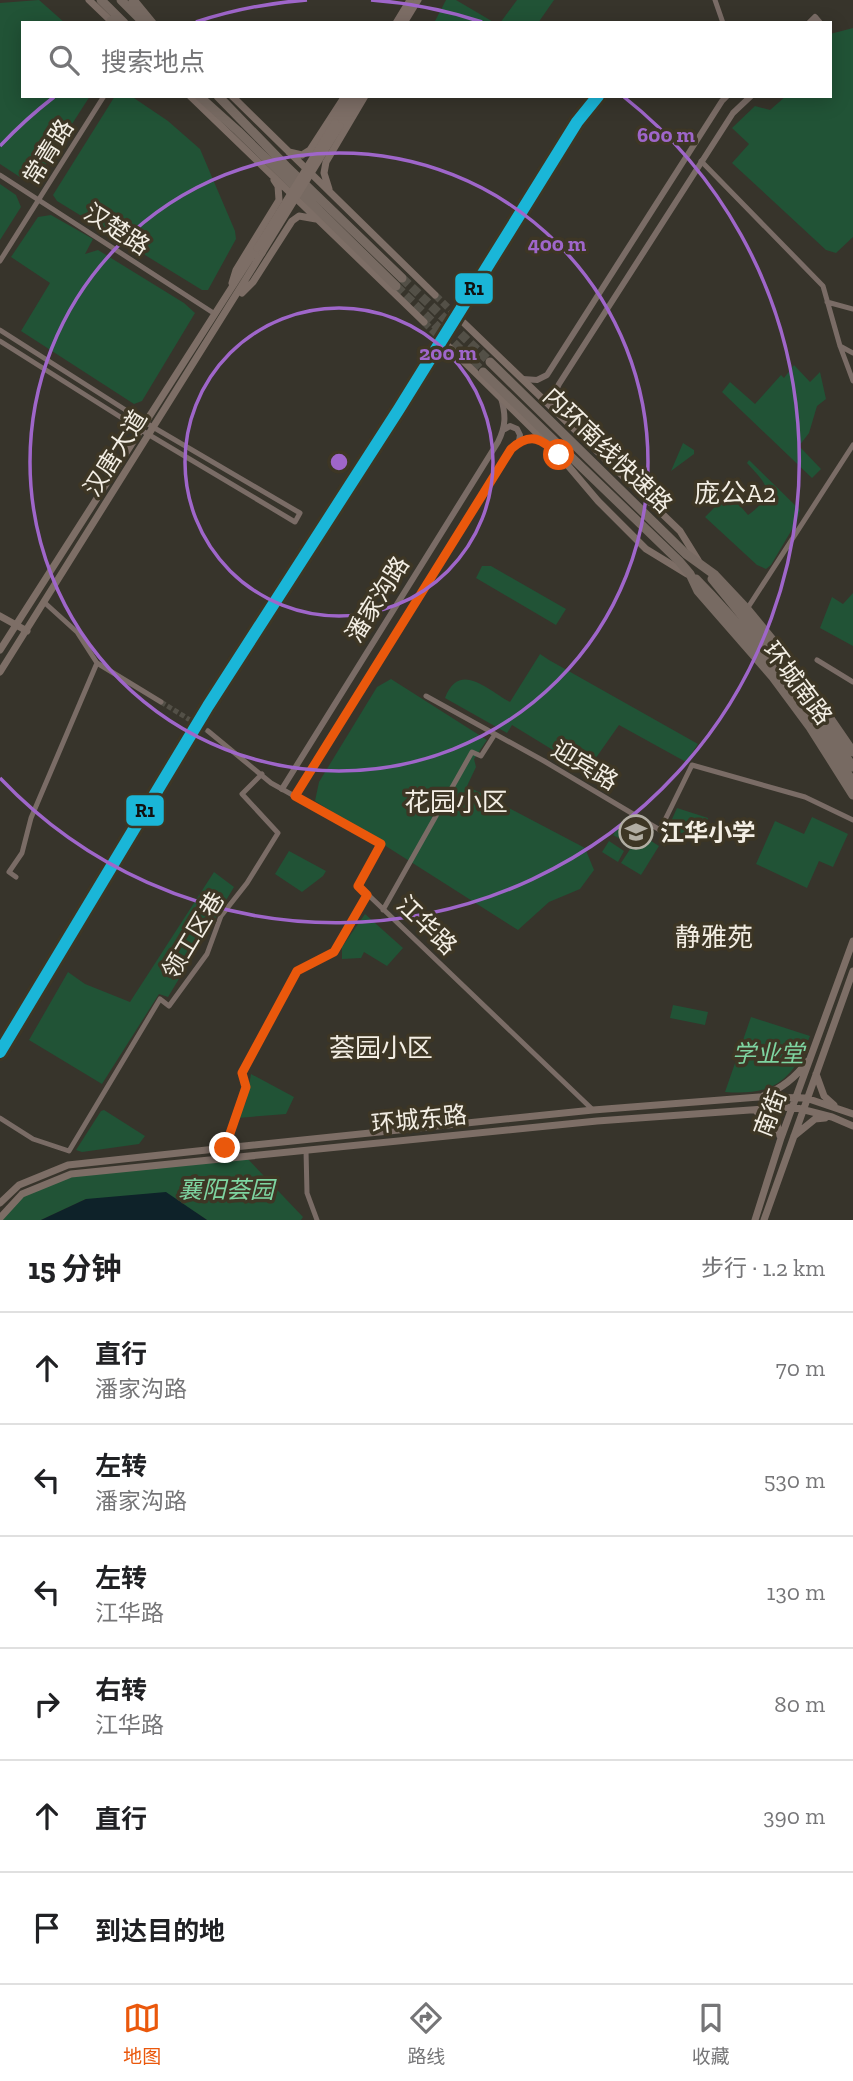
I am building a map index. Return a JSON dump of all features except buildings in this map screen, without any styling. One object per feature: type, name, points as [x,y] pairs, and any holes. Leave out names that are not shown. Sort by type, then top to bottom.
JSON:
[{"type":"highway","points":[[101,0],[122,21]]},
{"type":"highway","points":[[121,0],[142,21]]},
{"type":"highway","points":[[133,0],[150,21]]},
{"type":"highway","points":[[201,98],[399,282],[220,98]]},
{"type":"highway","name":"内环南线快速路","points":[[490,362],[687,554],[715,575],[747,609]]},
{"type":"highway","name":"内环南线快速路","points":[[483,372],[691,575],[732,610],[793,678],[853,768]]},
{"type":"highway","name":"内环南线快速路","points":[[700,564],[853,782]]},
{"type":"highway","name":"内环南线快速路","points":[[691,575],[698,591],[734,632]]},
{"type":"highway","name":"环城南路","points":[[747,609],[796,669],[853,752]]},
{"type":"highway","name":"环城南路","points":[[734,632],[773,677],[810,727],[853,795]]},
{"type":"main road","points":[[89,0],[111,21]]},
{"type":"main road","points":[[133,0],[155,21]]},
{"type":"main road","points":[[397,21],[410,0]]},
{"type":"main road","points":[[405,21],[418,0]]},
{"type":"main road","points":[[192,98],[424,323]]},
{"type":"main road","points":[[234,98],[435,295]]},
{"type":"main road","points":[[326,162],[321,166],[311,163],[310,150],[344,98]]},
{"type":"main road","points":[[337,124],[350,98]]},
{"type":"main road","points":[[337,124],[357,98]]},
{"type":"main road","points":[[335,198],[327,185],[324,173],[326,162],[364,98]]},
{"type":"main road","name":"汉唐大道","points":[[0,672],[155,426],[230,297],[337,124]]},
{"type":"main road","points":[[287,150],[302,155],[310,150]]},
{"type":"main road","points":[[230,297],[236,270],[279,200],[278,186],[270,173]]},
{"type":"main road","points":[[230,297],[253,282],[295,215],[291,204],[281,204],[276,208]]},
{"type":"main road","points":[[292,221],[299,216],[318,220]]},
{"type":"main road","name":"汉唐大道","points":[[0,650],[215,314],[230,297]]},
{"type":"main road","points":[[464,323],[680,531],[700,564]]},
{"type":"main road","points":[[446,344],[544,441],[646,549],[691,575]]},
{"type":"main road","points":[[574,444],[582,436]]},
{"type":"main road","points":[[0,616],[27,631]]},
{"type":"main road","points":[[0,631],[19,642]]},
{"type":"main road","name":"南街","points":[[764,1220],[803,1108],[801,1098],[812,1055],[853,940]]},
{"type":"main road","name":"南街","points":[[755,1220],[780,1138],[793,1107],[816,1073],[853,971]]},
{"type":"main road","points":[[759,1097],[779,1089],[797,1075],[812,1055]]},
{"type":"main road","points":[[816,1073],[824,1096],[838,1107]]},
{"type":"main road","name":"环城东路","points":[[0,1203],[19,1185],[68,1165],[225,1148],[593,1110],[759,1097],[801,1098],[838,1107],[853,1114]]},
{"type":"main road","name":"环城东路","points":[[0,1217],[22,1194],[71,1174],[597,1121],[793,1107],[832,1117],[853,1126]]},
{"type":"main road","points":[[753,1110],[776,1121],[780,1138]]},
{"type":"main road","points":[[791,1139],[815,1119],[832,1117]]},
{"type":"street","points":[[715,0],[722,21]]},
{"type":"street","name":"常青路","points":[[0,261],[103,98]]},
{"type":"street","points":[[523,379],[537,380],[547,375],[725,98]]},
{"type":"street","points":[[557,412],[555,392],[559,384],[701,161],[733,113],[748,98]]},
{"type":"street","points":[[701,161],[823,286],[853,381]]},
{"type":"street","name":"汉楚路","points":[[0,175],[215,314]]},
{"type":"street","points":[[827,302],[853,309]]},
{"type":"street","points":[[0,330],[143,426],[149,435],[295,522],[300,513],[155,426],[143,426],[0,341]]},
{"type":"street","points":[[840,346],[853,353]]},
{"type":"street","points":[[547,375],[548,381],[559,384]]},
{"type":"street","points":[[501,398],[505,429],[510,426],[517,429],[520,441],[529,438],[544,441]]},
{"type":"street","name":"潘家沟路","points":[[282,789],[505,429]]},
{"type":"street","name":"潘家沟路","points":[[295,796],[511,449],[520,441]]},
{"type":"street","points":[[747,609],[853,446]]},
{"type":"street","points":[[45,603],[77,632],[97,663],[161,702]]},
{"type":"street","points":[[817,660],[853,682]]},
{"type":"street","points":[[16,877],[9,872],[22,853],[31,818],[97,663]]},
{"type":"street","name":"迎宾路","points":[[426,696],[660,830],[692,765],[805,797],[853,820]]},
{"type":"street","name":"江华路","points":[[208,731],[282,789],[381,844],[358,886],[593,1110]]},
{"type":"street","points":[[383,910],[472,752],[481,756],[495,734]]},
{"type":"street","name":"领工区巷","points":[[0,1118],[33,1139],[69,1151],[160,999],[169,1006],[207,954],[221,916],[247,883],[278,833],[242,794],[262,774]]},
{"type":"street","points":[[225,1148],[246,1087],[242,1073],[297,971],[334,952],[367,895]]},
{"type":"street","points":[[306,1150],[307,1193],[317,1220]]},
{"type":"green space","points":[[39,0],[63,21],[21,21],[21,98],[89,98],[36,180],[26,181],[0,164],[0,3]]},
{"type":"green space","points":[[446,0],[456,0],[492,21],[435,21]]},
{"type":"green space","points":[[517,0],[554,0],[539,21],[501,21]]},
{"type":"green space","points":[[853,28],[853,237],[836,253],[826,250],[732,163],[749,144],[732,128],[755,106],[770,110],[784,98],[832,98],[832,33]]},
{"type":"green space","points":[[114,98],[134,98],[168,121],[200,149],[236,239],[208,290],[202,290],[57,201],[53,195]]},
{"type":"green space","points":[[0,184],[16,195],[21,207],[0,240]]},
{"type":"green space","points":[[51,215],[93,239],[85,254],[98,250],[184,303],[195,313],[142,401],[134,404],[21,331],[50,283],[11,257],[38,217]]},
{"type":"green space","points":[[794,365],[810,382],[820,372],[826,399],[817,406],[809,433],[799,446],[821,469],[812,478],[722,392],[730,382],[755,404],[781,375],[784,378]]},
{"type":"green space","points":[[683,443],[694,450],[694,454],[671,471]]},
{"type":"green space","points":[[749,460],[800,510],[797,521],[766,569],[757,565],[705,517],[729,493],[748,515],[763,501],[766,495],[764,483],[747,463]]},
{"type":"green space","points":[[482,566],[491,566],[566,609],[556,625],[476,578]]},
{"type":"green space","points":[[853,593],[853,646],[820,628],[832,597],[843,604]]},
{"type":"green space","points":[[540,654],[698,744],[686,762],[619,725],[593,762],[571,749],[566,758],[512,725],[507,733],[445,698],[451,687],[466,679],[483,685],[510,702]]},
{"type":"green space","points":[[391,679],[487,740],[474,759],[476,767],[467,786],[585,848],[594,870],[580,889],[549,902],[518,930],[315,801],[319,782],[377,687]]},
{"type":"green space","points":[[677,808],[708,818],[700,840],[668,828]]},
{"type":"green space","points":[[812,817],[848,834],[833,867],[819,861],[807,888],[756,864],[775,821],[804,834]]},
{"type":"green space","points":[[619,825],[635,835],[629,844],[613,835]]},
{"type":"green space","points":[[640,834],[659,846],[641,875],[621,863]]},
{"type":"green space","points":[[609,841],[624,851],[618,862],[602,852]]},
{"type":"green space","points":[[289,851],[326,871],[302,892],[275,874]]},
{"type":"green space","points":[[214,872],[234,887],[168,997],[159,994],[102,1084],[29,1040],[68,972],[85,984],[130,1002]]},
{"type":"green space","points":[[365,914],[403,948],[387,966],[364,952],[361,958],[342,959],[342,947]]},
{"type":"green space","points":[[673,1005],[708,1012],[705,1025],[670,1018]]},
{"type":"green space","name":"学业堂","points":[[751,1017],[810,1036],[796,1064],[780,1082],[757,1091],[725,1092]]},
{"type":"green space","points":[[251,1074],[294,1097],[286,1114],[237,1118],[246,1102]]},
{"type":"green space","points":[[104,1110],[145,1136],[139,1144],[82,1152],[76,1150],[101,1111]]},
{"type":"green space","name":"襄阳荟园","points":[[245,1156],[303,1217],[301,1220],[207,1220],[195,1212],[86,1199],[41,1220],[0,1220],[22,1194],[71,1174]]},
{"type":"water","points":[[166,1192],[207,1220],[41,1220],[86,1199]]},
{"type":"tunnel","points":[[402,278],[490,362]]},
{"type":"tunnel","points":[[396,286],[483,372]]},
{"type":"tunnel","points":[[435,295],[464,323]]},
{"type":"tunnel","points":[[424,322],[446,344]]},
{"type":"tunnel","points":[[161,702],[208,731]]},
{"type":"transit line","name":"R1","points":[[0,1052],[208,706],[399,409],[577,122],[596,98]]},
{"type":"place","name":"江华小学","points":[[636,832]]},
{"type":"district","name":"庞公A2","points":[[735,493]]},
{"type":"district","name":"花园小区","points":[[456,802]]},
{"type":"district","name":"静雅苑","points":[[714,937]]},
{"type":"district","name":"荟园小区","points":[[381,1048]]},
{"type":"route","points":[[225,1148],[246,1087],[242,1073],[297,971],[334,952],[367,895],[358,886],[381,844],[295,796],[511,449],[520,441],[529,438],[544,441],[559,455]]}]
